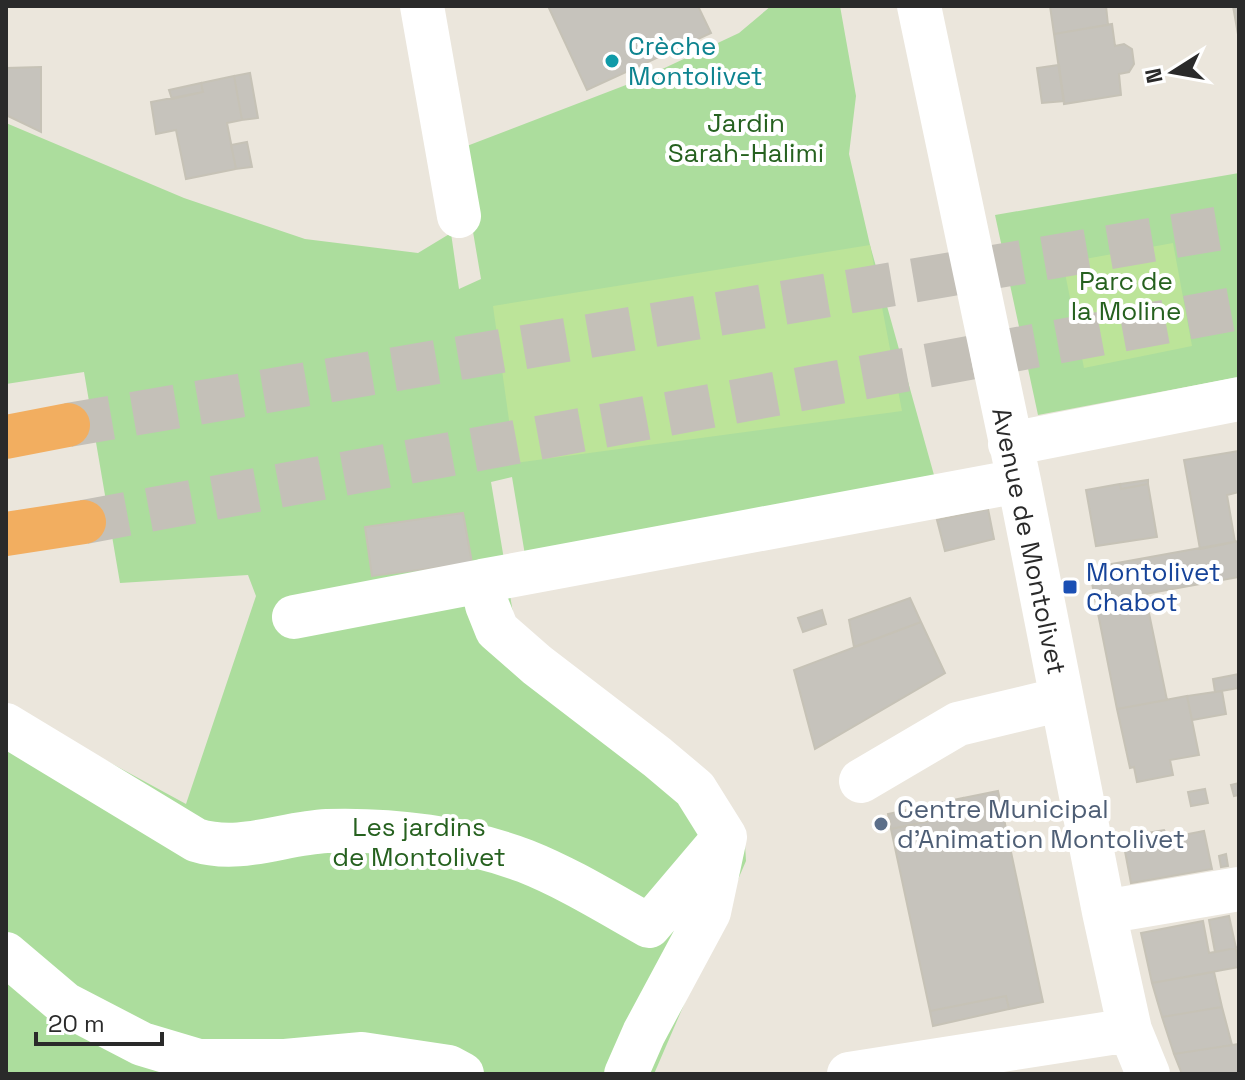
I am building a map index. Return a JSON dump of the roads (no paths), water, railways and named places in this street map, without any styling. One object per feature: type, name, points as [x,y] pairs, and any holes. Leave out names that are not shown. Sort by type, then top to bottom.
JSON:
[{"type":"highway","points":[[6,437],[68,425]]},
{"type":"highway","points":[[6,534],[84,522]]},
{"type":"street","points":[[422,6],[459,216]]},
{"type":"street","name":"Avenue de Montolivet","points":[[919,6],[1104,912],[1130,1030],[1148,1074]]},
{"type":"street","points":[[294,617],[482,581],[1014,462],[1239,399]]},
{"type":"street","points":[[482,581],[497,630],[695,789],[725,837],[709,912],[644,1033],[626,1074]]},
{"type":"street","points":[[861,781],[958,724],[1062,699]]},
{"type":"street","points":[[6,725],[141,808],[205,843],[232,846],[325,831],[387,833],[462,843],[525,861],[649,926],[725,837]]},
{"type":"street","points":[[1104,912],[1239,889]]},
{"type":"street","points":[[6,954],[65,1004],[142,1044],[199,1061],[285,1061],[362,1054],[449,1067],[462,1074]]},
{"type":"street","points":[[849,1074],[1130,1030]]},
{"type":"tunnel","points":[[68,425],[1239,225]]},
{"type":"tunnel","points":[[84,522],[1239,308]]},
{"type":"place","name":"Crèche Montolivet","points":[[612,61]]},
{"type":"place","name":"Montolivet Chabot","points":[[1070,587]]},
{"type":"place","name":"Centre Municipal d'Animation Montolivet","points":[[881,824]]},
{"type":"park label","name":"Jardin Sarah-Halimi","points":[[746,138]]},
{"type":"park label","name":"Parc de la Moline","points":[[1126,296]]},
{"type":"park label","name":"Les jardins de Montolivet","points":[[419,842]]}]
